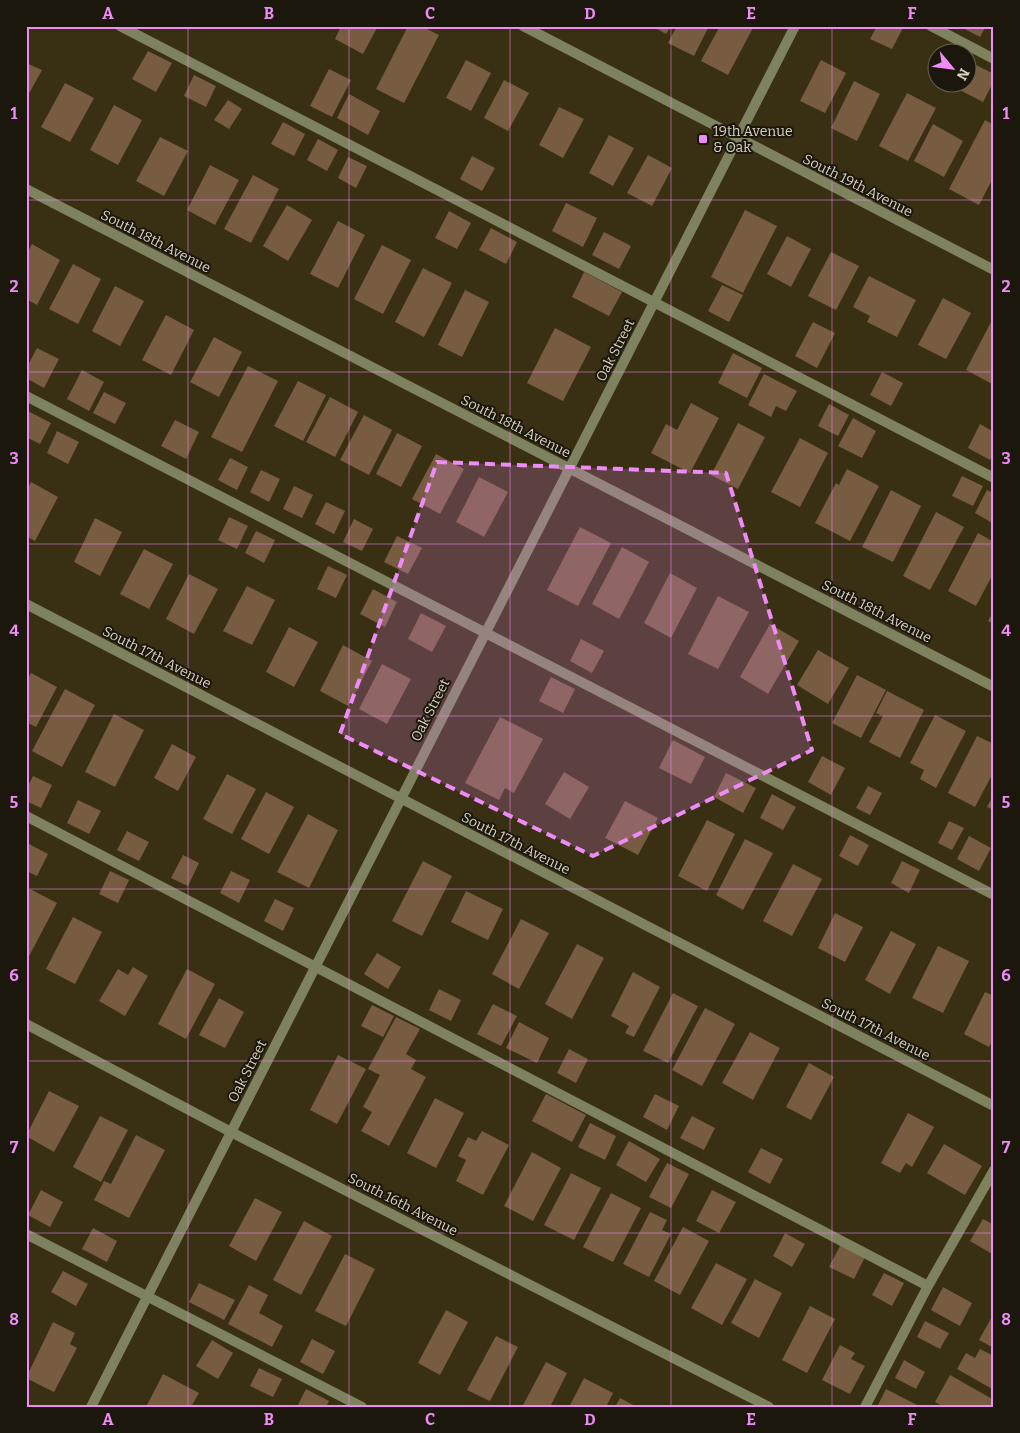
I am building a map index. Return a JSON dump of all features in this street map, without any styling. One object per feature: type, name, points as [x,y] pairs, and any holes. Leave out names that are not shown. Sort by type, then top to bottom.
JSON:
[{"type":"street","points":[[120,26],[994,478]]},
{"type":"street","name":"South 19th Avenue","points":[[523,26],[994,270]]},
{"type":"street","name":"Oak Street","points":[[91,1407],[795,26]]},
{"type":"street","points":[[931,26],[994,58]]},
{"type":"street","name":"South 18th Avenue","points":[[26,190],[994,687]]},
{"type":"street","points":[[26,396],[994,895]]},
{"type":"street","name":"South 17th Avenue","points":[[26,604],[994,1106]]},
{"type":"street","points":[[26,816],[928,1286]]},
{"type":"street","name":"South 16th Avenue","points":[[26,1024],[231,1132],[769,1407]]},
{"type":"street","points":[[865,1407],[928,1286],[994,1170]]},
{"type":"street","points":[[26,1234],[362,1407]]},
{"type":"highlighted area","points":[[437,462],[726,473],[812,750],[593,856],[340,734]]},
{"type":"building","points":[[341,26],[378,26],[363,54],[335,39]]},
{"type":"building","points":[[408,26],[421,26],[439,35],[404,103],[376,89]]},
{"type":"building","points":[[652,26],[671,26],[666,34]]},
{"type":"building","points":[[677,26],[709,26],[694,56],[668,43]]},
{"type":"building","points":[[720,26],[754,26],[728,75],[701,61]]},
{"type":"building","points":[[877,26],[904,26],[892,49],[870,39]]},
{"type":"building","points":[[959,26],[986,26],[980,37]]},
{"type":"building","points":[[148,51],[172,63],[156,92],[132,79]]},
{"type":"building","points":[[466,60],[491,73],[471,111],[446,98]]},
{"type":"building","points":[[821,60],[846,73],[825,113],[800,101]]},
{"type":"building","points":[[26,63],[42,70],[26,99]]},
{"type":"building","points":[[978,66],[994,74],[994,81],[983,102],[964,92],[978,92]]},
{"type":"building","points":[[329,69],[351,80],[332,117],[310,106]]},
{"type":"building","points":[[194,75],[216,86],[206,107],[184,96]]},
{"type":"building","points":[[504,80],[529,93],[508,131],[484,118]]},
{"type":"building","points":[[854,81],[880,94],[857,141],[831,128]]},
{"type":"building","points":[[65,83],[94,98],[70,142],[41,127]]},
{"type":"building","points":[[907,93],[936,108],[908,161],[879,146]]},
{"type":"building","points":[[349,94],[380,111],[368,135],[337,118]]},
{"type":"building","points":[[228,100],[242,109],[229,129],[214,120]]},
{"type":"building","points":[[114,105],[142,120],[118,165],[90,150]]},
{"type":"building","points":[[559,107],[584,119],[563,158],[539,145]]},
{"type":"building","points":[[985,120],[994,125],[994,176],[979,205],[949,189]]},
{"type":"building","points":[[283,122],[305,134],[294,156],[271,144]]},
{"type":"building","points":[[933,124],[963,141],[944,177],[914,161]]},
{"type":"building","points":[[609,135],[634,148],[613,186],[589,173]]},
{"type":"building","points":[[160,137],[188,151],[164,196],[136,181]]},
{"type":"building","points":[[318,139],[338,150],[327,171],[307,160]]},
{"type":"building","points":[[648,155],[672,168],[652,206],[627,193]]},
{"type":"building","points":[[472,156],[495,168],[482,191],[460,179]]},
{"type":"building","points":[[348,157],[367,166],[356,188],[338,178]]},
{"type":"building","points":[[210,165],[239,180],[215,225],[187,210]]},
{"type":"building","points":[[253,175],[279,189],[251,243],[224,229]]},
{"type":"building","points":[[566,203],[597,218],[583,247],[552,231]]},
{"type":"building","points":[[287,205],[312,220],[288,261],[263,246]]},
{"type":"building","points":[[745,210],[777,226],[743,293],[711,277]]},
{"type":"building","points":[[449,211],[471,223],[457,249],[435,238]]},
{"type":"building","points":[[338,221],[365,235],[338,288],[310,274]]},
{"type":"building","points":[[491,228],[517,242],[506,264],[479,250]]},
{"type":"building","points":[[604,232],[631,246],[619,269],[592,255]]},
{"type":"building","points":[[787,236],[811,249],[791,287],[767,274]]},
{"type":"building","points":[[32,244],[60,260],[37,305],[26,299],[26,255]]},
{"type":"building","points":[[382,245],[411,260],[383,314],[354,299]]},
{"type":"building","points":[[831,252],[859,266],[836,310],[808,296]]},
{"type":"building","points":[[73,264],[101,279],[78,324],[49,309]]},
{"type":"building","points":[[423,268],[452,283],[424,337],[395,322]]},
{"type":"building","points":[[584,272],[622,292],[609,316],[572,297]]},
{"type":"building","points":[[869,276],[916,300],[897,337],[867,322],[870,316],[853,307]]},
{"type":"building","points":[[722,285],[743,295],[729,322],[708,311]]},
{"type":"building","points":[[115,286],[144,301],[120,346],[92,331]]},
{"type":"building","points":[[465,290],[489,302],[462,357],[438,345]]},
{"type":"building","points":[[943,298],[971,313],[946,359],[918,345]]},
{"type":"building","points":[[166,315],[194,330],[171,375],[142,360]]},
{"type":"building","points":[[813,322],[835,333],[817,368],[795,356]]},
{"type":"building","points":[[991,322],[994,324],[994,385],[966,370]]},
{"type":"building","points":[[555,328],[591,347],[563,401],[527,383]]},
{"type":"building","points":[[214,337],[242,352],[219,397],[190,382]]},
{"type":"building","points":[[37,348],[59,359],[44,388],[26,378],[26,369]]},
{"type":"building","points":[[733,353],[762,368],[747,398],[718,383]]},
{"type":"building","points":[[248,366],[278,381],[242,452],[211,437]]},
{"type":"building","points":[[82,370],[104,382],[89,411],[67,399]]},
{"type":"building","points":[[882,372],[903,383],[891,406],[870,395]]},
{"type":"building","points":[[764,374],[797,391],[786,411],[776,406],[771,417],[748,405]]},
{"type":"building","points":[[298,381],[326,395],[303,441],[274,426]]},
{"type":"building","points":[[104,392],[126,403],[115,424],[93,413]]},
{"type":"building","points":[[330,397],[358,412],[335,457],[306,442]]},
{"type":"building","points":[[691,403],[719,418],[690,473],[651,453],[666,424],[677,430]]},
{"type":"building","points":[[829,404],[849,415],[838,436],[818,426]]},
{"type":"building","points":[[28,411],[51,423],[40,444],[26,437],[26,416]]},
{"type":"building","points":[[364,415],[392,430],[369,475],[340,460]]},
{"type":"building","points":[[853,418],[876,431],[862,458],[838,446]]},
{"type":"building","points":[[175,420],[199,432],[186,459],[161,446]]},
{"type":"building","points":[[738,423],[765,437],[738,489],[711,475]]},
{"type":"building","points":[[980,424],[994,432],[994,453],[990,460],[968,448]]},
{"type":"building","points":[[57,431],[79,442],[68,464],[47,453]]},
{"type":"building","points":[[397,433],[422,446],[401,487],[376,474]]},
{"type":"building","points":[[800,438],[828,453],[800,507],[771,492]]},
{"type":"building","points":[[436,454],[464,469],[440,514],[412,499]]},
{"type":"building","points":[[230,458],[248,467],[237,490],[218,480]]},
{"type":"building","points":[[847,469],[879,486],[850,541],[815,523],[836,483],[839,485]]},
{"type":"building","points":[[261,470],[280,479],[269,502],[250,492]]},
{"type":"building","points":[[962,476],[983,486],[973,506],[952,496]]},
{"type":"building","points":[[479,477],[508,492],[484,537],[456,522]]},
{"type":"building","points":[[31,482],[58,497],[35,541],[26,536],[26,492]]},
{"type":"building","points":[[294,486],[313,495],[302,518],[283,509]]},
{"type":"building","points":[[891,490],[921,506],[893,562],[862,547]]},
{"type":"building","points":[[987,490],[994,493],[994,524],[975,513]]},
{"type":"building","points":[[326,502],[345,511],[334,534],[315,524]]},
{"type":"building","points":[[936,512],[964,527],[930,590],[903,576]]},
{"type":"building","points":[[229,517],[248,526],[237,549],[218,540]]},
{"type":"building","points":[[95,518],[122,532],[100,576],[74,562]]},
{"type":"building","points":[[354,519],[373,529],[362,551],[343,542]]},
{"type":"building","points":[[580,527],[611,543],[578,606],[547,590]]},
{"type":"building","points":[[256,531],[275,540],[264,563],[245,553]]},
{"type":"building","points":[[978,533],[994,542],[994,572],[976,606],[948,591]]},
{"type":"building","points":[[397,536],[422,548],[408,574],[384,562]]},
{"type":"building","points":[[622,547],[649,562],[619,619],[592,604]]},
{"type":"building","points":[[144,549],[173,564],[149,609],[120,594]]},
{"type":"building","points":[[328,566],[347,575],[336,598],[317,589]]},
{"type":"building","points":[[670,573],[697,588],[671,638],[644,623]]},
{"type":"building","points":[[189,574],[218,589],[194,634],[166,619]]},
{"type":"building","points":[[247,586],[275,600],[252,645],[223,631]]},
{"type":"building","points":[[373,589],[397,602],[385,627],[360,614]]},
{"type":"building","points":[[718,596],[749,612],[718,669],[688,654]]},
{"type":"building","points":[[994,611],[994,624],[988,621]]},
{"type":"building","points":[[421,613],[446,626],[432,652],[408,639]]},
{"type":"building","points":[[770,624],[799,641],[768,694],[740,677]]},
{"type":"building","points":[[289,627],[318,642],[294,687],[266,672]]},
{"type":"building","points":[[581,639],[604,651],[592,673],[570,661]]},
{"type":"building","points":[[343,645],[372,661],[348,706],[320,691]]},
{"type":"building","points":[[818,650],[849,668],[828,704],[797,685]]},
{"type":"building","points":[[382,664],[411,679],[387,724],[359,709]]},
{"type":"building","points":[[31,673],[57,687],[36,727],[26,722],[26,682]]},
{"type":"building","points":[[857,675],[886,690],[861,738],[832,723]]},
{"type":"building","points":[[551,677],[575,689],[563,713],[539,701]]},
{"type":"building","points":[[65,689],[95,705],[62,767],[32,751]]},
{"type":"building","points":[[887,691],[924,710],[900,758],[869,742],[883,716],[876,713]]},
{"type":"building","points":[[114,714],[144,730],[115,787],[85,772]]},
{"type":"building","points":[[935,715],[966,731],[936,788],[920,779],[924,770],[910,763]]},
{"type":"building","points":[[500,717],[543,739],[514,793],[505,788],[499,800],[465,783]]},
{"type":"building","points":[[977,736],[994,744],[994,771],[975,807],[948,793]]},
{"type":"building","points":[[673,740],[705,757],[691,784],[659,768]]},
{"type":"building","points":[[172,744],[196,757],[178,791],[154,778]]},
{"type":"building","points":[[822,756],[845,768],[831,795],[808,782]]},
{"type":"building","points":[[564,772],[589,787],[570,819],[545,804]]},
{"type":"building","points":[[726,773],[756,788],[743,813],[714,797]]},
{"type":"building","points":[[227,774],[256,789],[232,834],[203,819]]},
{"type":"building","points":[[33,776],[52,785],[41,808],[26,801],[26,790]]},
{"type":"building","points":[[868,786],[882,793],[870,815],[856,808]]},
{"type":"building","points":[[266,792],[294,807],[269,854],[241,839]]},
{"type":"building","points":[[772,794],[796,807],[783,830],[760,818]]},
{"type":"building","points":[[994,794],[994,810],[987,807]]},
{"type":"building","points":[[78,800],[101,811],[89,834],[67,823]]},
{"type":"building","points":[[625,801],[658,818],[638,855],[605,838]]},
{"type":"building","points":[[308,814],[338,830],[309,888],[277,872]]},
{"type":"building","points":[[707,820],[735,834],[707,891],[678,876]]},
{"type":"building","points":[[949,821],[964,828],[952,850],[938,843]]},
{"type":"building","points":[[127,831],[149,842],[139,861],[117,850]]},
{"type":"building","points":[[850,835],[869,845],[858,866],[839,856]]},
{"type":"building","points":[[969,836],[991,848],[979,871],[957,859]]},
{"type":"building","points":[[745,839],[773,853],[743,910],[716,895]]},
{"type":"building","points":[[29,844],[48,854],[37,876],[26,871],[26,850]]},
{"type":"building","points":[[183,855],[199,863],[188,886],[171,878]]},
{"type":"building","points":[[423,861],[452,876],[422,936],[392,921]]},
{"type":"building","points":[[902,861],[920,870],[909,893],[891,883]]},
{"type":"building","points":[[793,864],[822,879],[792,936],[763,921]]},
{"type":"building","points":[[110,871],[129,880],[118,903],[99,894]]},
{"type":"building","points":[[231,871],[250,880],[239,903],[220,893]]},
{"type":"building","points":[[30,889],[57,903],[26,962],[26,895]]},
{"type":"building","points":[[466,891],[503,909],[488,940],[451,922]]},
{"type":"building","points":[[275,899],[294,908],[283,931],[264,921]]},
{"type":"building","points":[[835,913],[863,927],[845,962],[818,948]]},
{"type":"building","points":[[73,917],[102,932],[75,984],[46,969]]},
{"type":"building","points":[[521,919],[549,933],[519,989],[492,974]]},
{"type":"building","points":[[891,931],[916,944],[890,994],[865,980]]},
{"type":"building","points":[[577,944],[604,958],[572,1019],[545,1004]]},
{"type":"building","points":[[938,946],[969,961],[943,1013],[912,998]]},
{"type":"building","points":[[377,953],[401,967],[388,989],[364,974]]},
{"type":"building","points":[[133,967],[148,976],[125,1016],[99,1001],[118,969],[128,975]]},
{"type":"building","points":[[187,969],[215,984],[186,1039],[158,1024]]},
{"type":"building","points":[[633,972],[660,987],[634,1037],[625,1033],[629,1026],[611,1016]]},
{"type":"building","points":[[439,989],[461,1000],[451,1021],[429,1010]]},
{"type":"building","points":[[985,992],[994,996],[994,1038],[989,1047],[964,1034]]},
{"type":"building","points":[[673,993],[698,1006],[668,1063],[643,1051]]},
{"type":"building","points":[[219,998],[244,1012],[225,1048],[199,1035]]},
{"type":"building","points":[[493,1004],[517,1016],[501,1046],[477,1034]]},
{"type":"building","points":[[372,1005],[394,1016],[383,1037],[361,1026]]},
{"type":"building","points":[[705,1008],[735,1024],[702,1086],[672,1070]]},
{"type":"building","points":[[396,1017],[420,1029],[406,1054],[416,1060],[411,1069],[426,1077],[389,1146],[361,1131],[372,1112],[363,1107],[380,1075],[368,1069]]},
{"type":"building","points":[[519,1022],[549,1038],[537,1063],[506,1048]]},
{"type":"building","points":[[750,1032],[780,1048],[753,1100],[722,1083]]},
{"type":"building","points":[[569,1049],[588,1059],[576,1083],[557,1073]]},
{"type":"building","points":[[338,1055],[366,1069],[337,1124],[310,1110]]},
{"type":"building","points":[[809,1063],[834,1077],[811,1120],[786,1107]]},
{"type":"building","points":[[49,1091],[79,1106],[54,1152],[26,1136]]},
{"type":"building","points":[[546,1094],[586,1115],[572,1142],[532,1121]]},
{"type":"building","points":[[655,1094],[679,1106],[667,1130],[643,1117]]},
{"type":"building","points":[[435,1098],[464,1113],[436,1168],[407,1153]]},
{"type":"building","points":[[908,1113],[934,1127],[912,1167],[906,1163],[900,1173],[881,1163]]},
{"type":"building","points":[[100,1116],[128,1130],[101,1182],[73,1167]]},
{"type":"building","points":[[692,1116],[715,1128],[704,1150],[680,1138]]},
{"type":"building","points":[[590,1123],[616,1136],[605,1160],[578,1147]]},
{"type":"building","points":[[482,1131],[509,1145],[483,1195],[456,1181],[466,1160],[458,1156],[468,1137],[476,1141]]},
{"type":"building","points":[[136,1135],[165,1150],[129,1218],[94,1200],[104,1181],[111,1184]]},
{"type":"building","points":[[629,1141],[660,1159],[646,1182],[616,1165]]},
{"type":"building","points":[[944,1144],[982,1166],[965,1195],[927,1173]]},
{"type":"building","points":[[761,1148],[783,1159],[770,1184],[748,1172]]},
{"type":"building","points":[[532,1152],[561,1168],[533,1221],[504,1206]]},
{"type":"building","points":[[667,1163],[689,1174],[671,1208],[649,1197]]},
{"type":"building","points":[[571,1173],[601,1188],[574,1240],[544,1225]]},
{"type":"building","points":[[41,1190],[63,1202],[50,1227],[28,1215]]},
{"type":"building","points":[[712,1190],[736,1202],[719,1233],[696,1221]]},
{"type":"building","points":[[611,1193],[641,1208],[613,1262],[583,1247]]},
{"type":"building","points":[[255,1198],[282,1212],[256,1261],[229,1246]]},
{"type":"building","points":[[650,1212],[667,1220],[662,1230],[671,1234],[649,1277],[623,1264]]},
{"type":"building","points":[[983,1219],[994,1225],[994,1255],[970,1241]]},
{"type":"building","points":[[304,1221],[332,1236],[301,1295],[273,1280]]},
{"type":"building","points":[[683,1227],[709,1241],[680,1295],[654,1281]]},
{"type":"building","points":[[93,1228],[117,1241],[107,1262],[82,1249]]},
{"type":"building","points":[[785,1233],[805,1244],[792,1267],[773,1256]]},
{"type":"building","points":[[841,1244],[865,1257],[854,1279],[829,1267]]},
{"type":"building","points":[[345,1254],[375,1269],[346,1326],[315,1311]]},
{"type":"building","points":[[716,1263],[747,1279],[722,1325],[691,1308]]},
{"type":"building","points":[[63,1271],[88,1284],[76,1306],[51,1292]]},
{"type":"building","points":[[884,1273],[904,1283],[892,1306],[872,1295]]},
{"type":"building","points":[[755,1279],[782,1293],[759,1338],[731,1323]]},
{"type":"building","points":[[199,1283],[235,1300],[224,1320],[189,1302]]},
{"type":"building","points":[[249,1285],[268,1295],[259,1313],[283,1326],[272,1347],[228,1324]]},
{"type":"building","points":[[943,1287],[972,1303],[960,1326],[931,1310]]},
{"type":"building","points":[[810,1306],[835,1319],[807,1373],[782,1360]]},
{"type":"building","points":[[446,1310],[468,1322],[440,1375],[418,1363]]},
{"type":"building","points":[[994,1313],[994,1348],[979,1340]]},
{"type":"building","points":[[925,1321],[949,1333],[940,1349],[917,1337]]},
{"type":"building","points":[[53,1322],[75,1333],[70,1344],[77,1348],[54,1392],[26,1378]]},
{"type":"building","points":[[496,1336],[518,1347],[490,1401],[467,1390]]},
{"type":"building","points":[[312,1339],[335,1351],[323,1374],[300,1362]]},
{"type":"building","points":[[212,1340],[233,1353],[218,1379],[196,1366]]},
{"type":"building","points":[[840,1345],[855,1353],[851,1359],[865,1366],[850,1394],[822,1380]]},
{"type":"building","points":[[980,1349],[994,1356],[994,1390],[957,1369],[966,1353],[975,1358]]},
{"type":"building","points":[[904,1360],[925,1372],[916,1389],[895,1378]]},
{"type":"building","points":[[546,1362],[567,1373],[550,1407],[522,1407]]},
{"type":"building","points":[[259,1368],[282,1379],[273,1397],[250,1386]]},
{"type":"building","points":[[163,1374],[199,1393],[191,1407],[146,1407]]},
{"type":"building","points":[[950,1375],[994,1400],[994,1407],[944,1407],[935,1402]]},
{"type":"building","points":[[584,1378],[613,1393],[606,1407],[569,1407]]},
{"type":"building","points":[[306,1389],[329,1401],[326,1407],[297,1407]]},
{"type":"building","points":[[886,1389],[917,1405],[916,1407],[877,1407]]},
{"type":"building","points":[[620,1398],[637,1407],[615,1407]]},
{"type":"place","name":"19th Avenue & Oak","points":[[703,139]]}]
